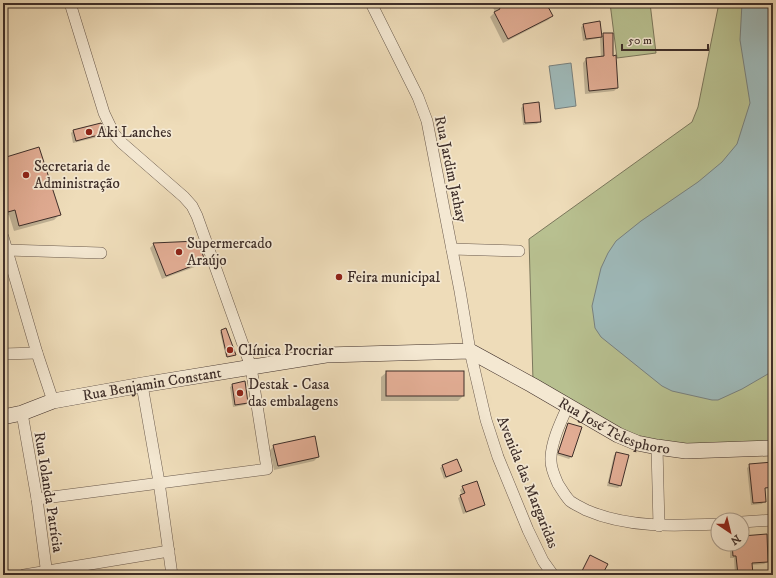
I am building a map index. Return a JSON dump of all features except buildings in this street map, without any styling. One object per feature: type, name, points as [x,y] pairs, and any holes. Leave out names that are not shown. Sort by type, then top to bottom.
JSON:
[{"type":"street","points":[[37,499],[267,469],[251,367],[197,216],[192,206],[184,197],[122,142],[109,126],[70,3]]},
{"type":"street","name":"Rua Jardim Jathay","points":[[371,3],[418,97],[427,121],[470,351]]},
{"type":"street","points":[[3,237],[36,353],[53,401]]},
{"type":"street","points":[[452,249],[519,251]]},
{"type":"street","points":[[7,250],[100,253]]},
{"type":"street","name":"Rua Benjamin Constant","points":[[3,417],[22,413],[53,401],[326,355],[470,351]]},
{"type":"street","name":"Rua José Telesphoro","points":[[470,351],[513,374],[618,435],[637,442],[657,447],[686,451],[773,448]]},
{"type":"street","name":"Avenida das Margaridas","points":[[470,351],[486,420],[498,457],[528,530],[543,561],[553,575]]},
{"type":"street","points":[[3,354],[36,353]]},
{"type":"street","points":[[142,385],[159,482],[172,575]]},
{"type":"street","points":[[568,406],[561,422],[552,451],[551,460],[556,479],[567,498],[577,506],[596,514],[623,521],[659,526],[710,524]]},
{"type":"street","name":"Rua Iolanda Patrícia","points":[[22,413],[37,499],[47,573]]},
{"type":"street","points":[[657,447],[659,526]]},
{"type":"street","points":[[750,521],[773,520]]},
{"type":"street","points":[[24,575],[47,573],[169,551]]},
{"type":"green space","points":[[610,3],[650,3],[656,53],[617,58]]},
{"type":"green space","points":[[719,3],[773,3],[773,444],[683,448],[623,434],[533,381],[529,239],[692,122],[698,107]]},
{"type":"water","points":[[742,3],[773,3],[773,371],[742,389],[718,400],[712,400],[672,391],[662,386],[601,337],[595,328],[592,306],[601,268],[616,241],[641,221],[698,182],[722,162],[737,144],[750,103],[740,40]]},
{"type":"water","points":[[571,63],[576,106],[555,109],[549,66]]},
{"type":"place","name":"Aki Lanches","points":[[89,132]]},
{"type":"place","name":"Secretaria de Administração","points":[[26,175]]},
{"type":"place","name":"Supermercado Araújo","points":[[179,252]]},
{"type":"place","name":"Feira municipal","points":[[339,277]]},
{"type":"place","name":"Clínica Procriar","points":[[230,350]]},
{"type":"place","name":"Destak - Casa das embalagens","points":[[240,393]]}]
